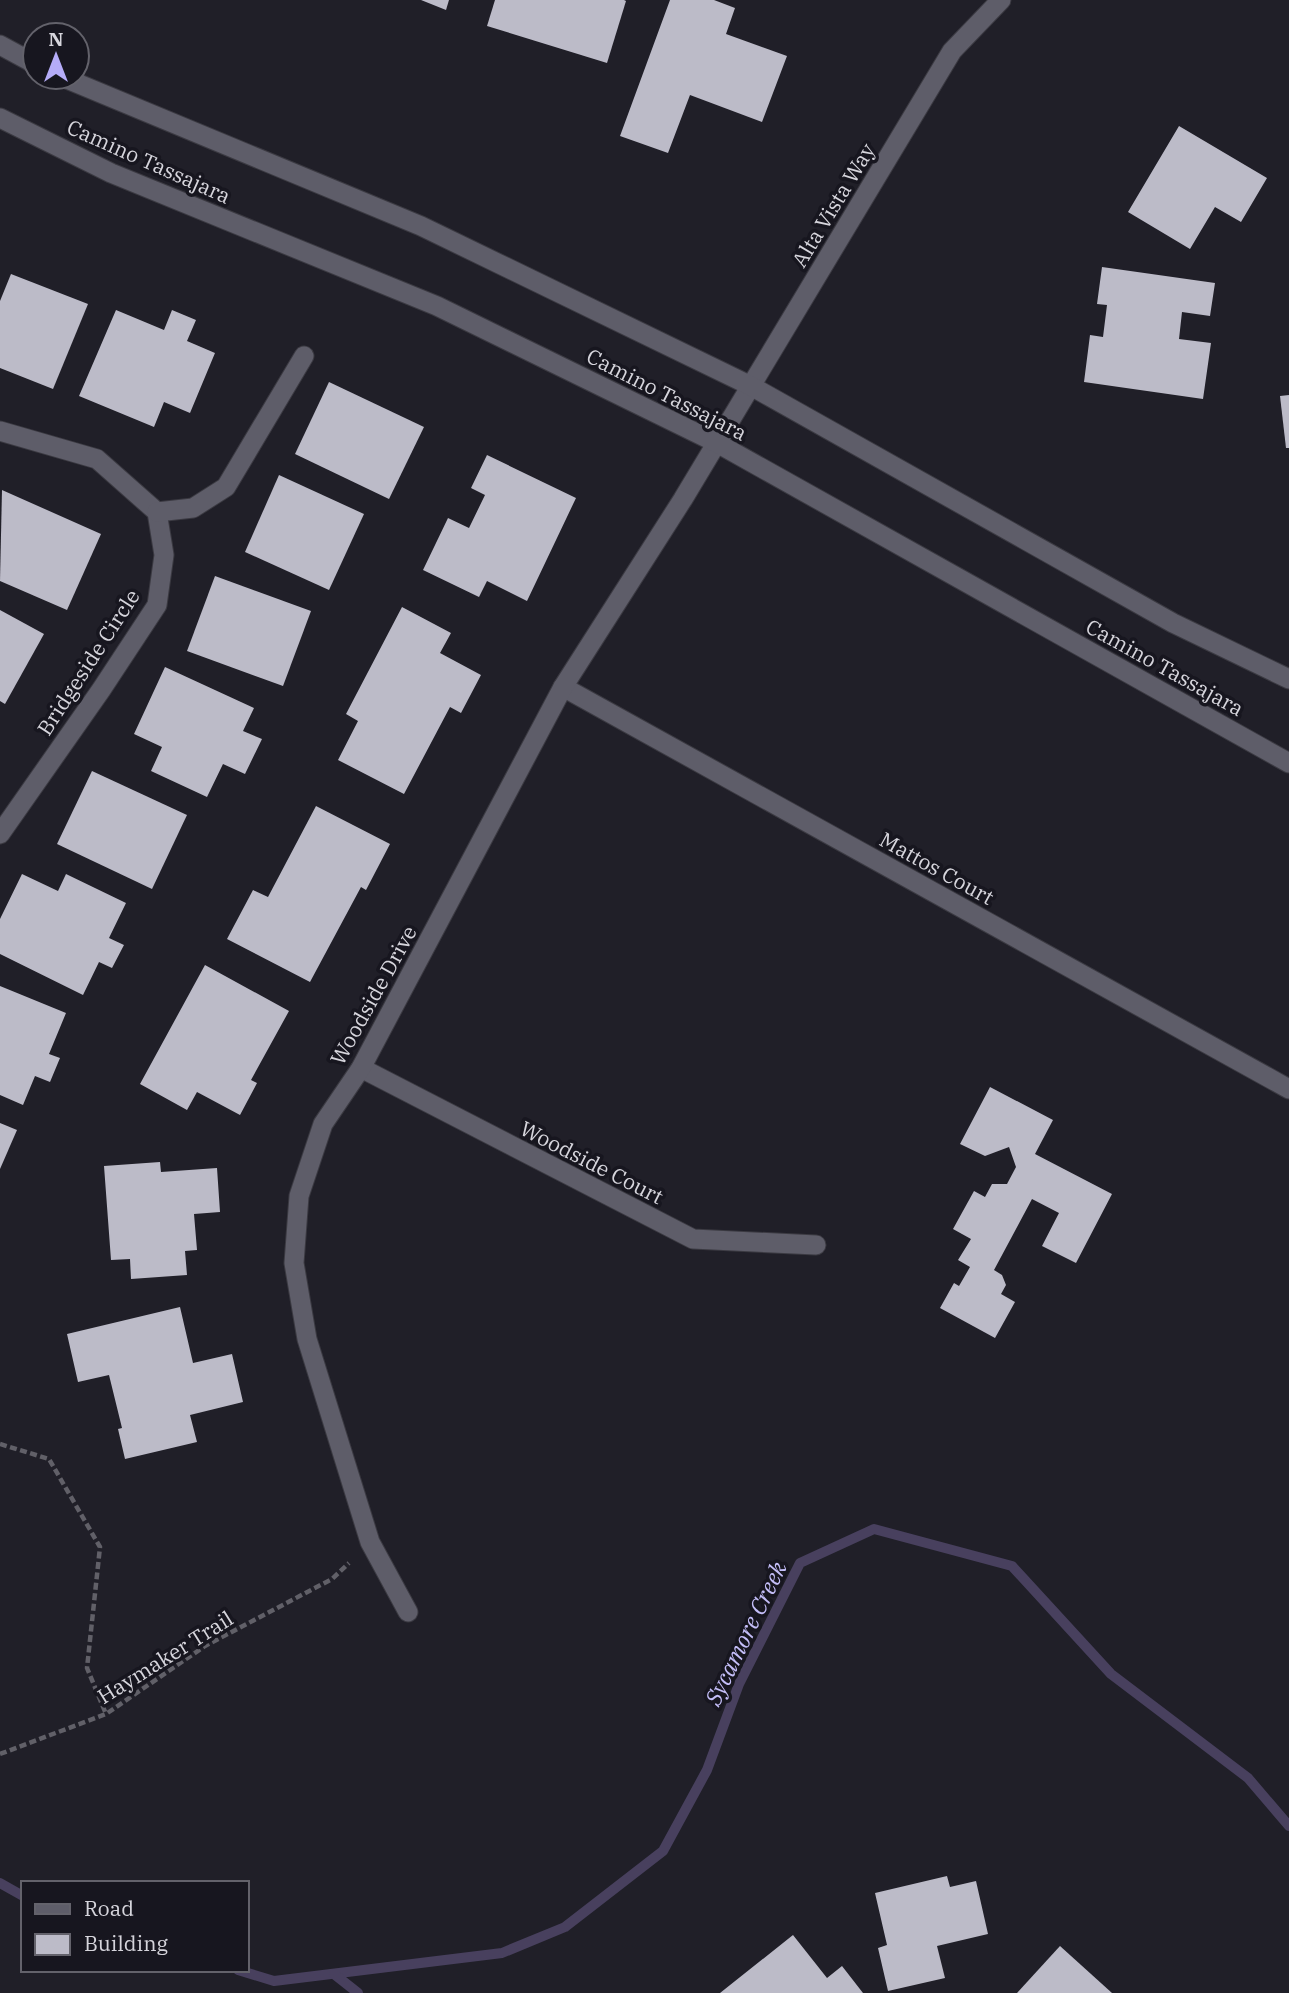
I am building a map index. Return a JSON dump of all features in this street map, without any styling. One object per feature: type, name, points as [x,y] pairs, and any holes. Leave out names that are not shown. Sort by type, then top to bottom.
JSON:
[{"type":"street","name":"Alta Vista Way","points":[[717,443],[952,51],[1001,0]]},
{"type":"street","points":[[0,45],[21,56]]},
{"type":"street","name":"Camino Tassajara","points":[[91,89],[421,226],[751,386],[1173,623],[1289,679]]},
{"type":"street","name":"Camino Tassajara","points":[[0,118],[111,173],[437,306],[717,443],[1289,762]]},
{"type":"street","points":[[0,431],[97,459],[157,512],[193,508],[226,486],[304,356]]},
{"type":"street","name":"Woodside Drive","points":[[408,1612],[370,1542],[307,1339],[294,1263],[299,1196],[323,1124],[361,1068],[563,687],[717,443]]},
{"type":"street","name":"Bridgeside Circle","points":[[0,834],[101,691],[157,605],[164,555],[157,512]]},
{"type":"street","name":"Mattos Court","points":[[563,687],[1289,1089]]},
{"type":"street","name":"Woodside Court","points":[[361,1068],[693,1239],[816,1245]]},
{"type":"path","points":[[0,1444],[49,1458],[100,1547],[87,1668],[106,1714]]},
{"type":"path","name":"Haymaker Trail","points":[[0,1754],[106,1714],[205,1646],[332,1579],[370,1542]]},
{"type":"building","points":[[421,0],[449,0],[446,10]]},
{"type":"building","points":[[495,0],[626,1],[607,63],[487,26]]},
{"type":"building","points":[[670,0],[714,0],[735,8],[726,34],[787,56],[762,122],[690,95],[668,153],[620,136]]},
{"type":"building","points":[[1179,126],[1267,178],[1241,222],[1215,207],[1190,249],[1128,212]]},
{"type":"building","points":[[1102,267],[1215,283],[1210,316],[1182,312],[1179,339],[1211,343],[1203,399],[1084,382],[1090,335],[1103,337],[1107,305],[1097,304]]},
{"type":"building","points":[[11,274],[88,304],[53,389],[0,368],[0,301]]},
{"type":"building","points":[[116,310],[164,330],[172,310],[196,320],[187,341],[215,353],[190,413],[164,402],[154,427],[79,396]]},
{"type":"building","points":[[329,382],[424,427],[389,499],[295,454]]},
{"type":"building","points":[[1289,395],[1289,448],[1286,448],[1280,396]]},
{"type":"building","points":[[487,455],[576,498],[527,601],[487,581],[479,597],[423,570],[448,518],[469,528],[485,495],[471,488]]},
{"type":"building","points":[[279,475],[364,514],[329,590],[245,552]]},
{"type":"building","points":[[2,490],[101,534],[67,610],[0,581]]},
{"type":"building","points":[[215,576],[311,611],[283,686],[187,651]]},
{"type":"building","points":[[402,607],[451,633],[440,653],[481,675],[461,713],[450,707],[404,794],[338,760],[358,721],[346,714]]},
{"type":"building","points":[[0,610],[44,634],[5,704],[0,701]]},
{"type":"building","points":[[165,667],[254,708],[243,731],[262,739],[245,774],[223,764],[207,797],[151,771],[162,747],[134,734]]},
{"type":"building","points":[[92,771],[187,815],[152,889],[57,844]]},
{"type":"building","points":[[316,806],[390,844],[366,890],[361,887],[310,982],[227,939],[253,890],[268,897]]},
{"type":"building","points":[[22,874],[58,891],[66,874],[126,903],[109,938],[124,945],[112,968],[99,962],[83,995],[0,954],[0,919]]},
{"type":"building","points":[[205,965],[289,1011],[251,1080],[257,1083],[240,1115],[197,1092],[187,1110],[140,1084]]},
{"type":"building","points":[[0,986],[66,1013],[49,1054],[60,1058],[50,1082],[35,1076],[23,1105],[0,1095]]},
{"type":"building","points":[[990,1087],[1053,1120],[1035,1154],[1112,1194],[1076,1263],[1042,1246],[1059,1213],[1032,1199],[994,1270],[1002,1275],[1006,1285],[1001,1294],[1015,1302],[995,1338],[940,1308],[954,1283],[959,1286],[970,1267],[958,1260],[971,1239],[953,1229],[974,1191],[985,1197],[992,1184],[1007,1184],[1016,1167],[1009,1147],[985,1156],[960,1144]]},
{"type":"building","points":[[0,1123],[17,1130],[0,1169]]},
{"type":"building","points":[[160,1162],[161,1172],[217,1168],[220,1212],[194,1214],[197,1250],[185,1251],[187,1275],[131,1279],[130,1259],[111,1260],[104,1166]]},
{"type":"building","points":[[180,1307],[193,1363],[232,1354],[243,1402],[190,1415],[197,1442],[125,1459],[118,1429],[122,1428],[109,1375],[78,1382],[67,1334]]},
{"type":"building","points":[[947,1876],[950,1887],[976,1881],[988,1934],[937,1946],[945,1978],[888,1991],[878,1948],[887,1945],[875,1893]]},
{"type":"building","points":[[793,1935],[827,1978],[842,1966],[863,1993],[720,1993]]},
{"type":"building","points":[[1060,1946],[1112,1993],[1017,1993]]},
{"type":"waterway","name":"Sycamore Creek","points":[[245,1972],[274,1981],[502,1953],[565,1927],[663,1851],[707,1770],[739,1684],[800,1563],[874,1529],[1012,1566],[1111,1674],[1248,1778],[1289,1826]]},
{"type":"waterway","name":"Sycamore Creek","points":[[0,1883],[21,1895]]},
{"type":"waterway","points":[[334,1974],[358,1993]]}]
